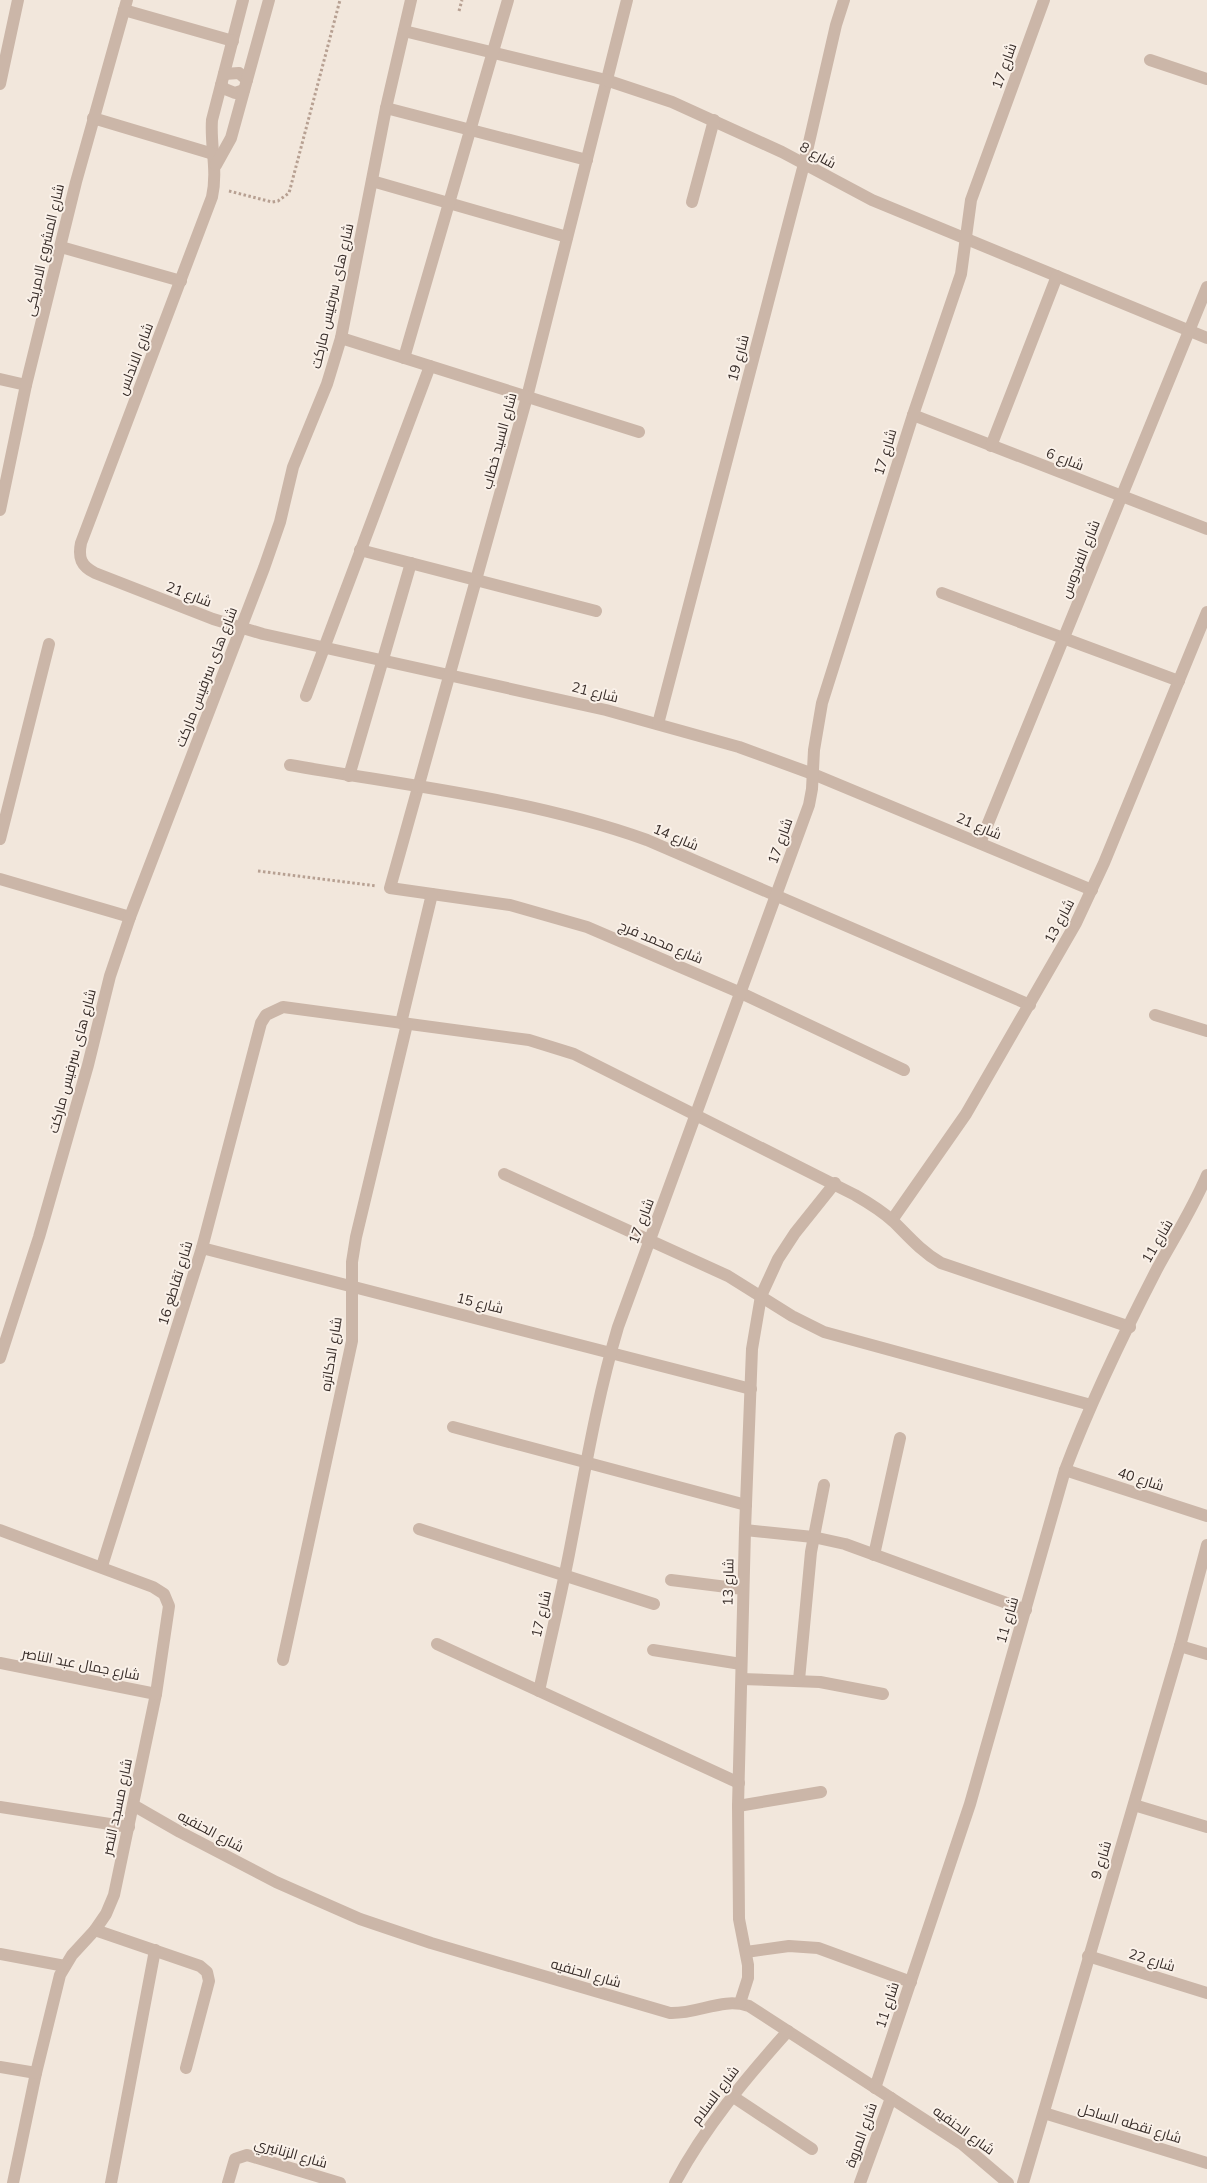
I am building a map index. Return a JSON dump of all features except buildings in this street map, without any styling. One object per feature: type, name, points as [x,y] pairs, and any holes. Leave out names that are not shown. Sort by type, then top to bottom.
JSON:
[{"type":"street","points":[[0,84],[18,0]]},
{"type":"street","name":"شارع الاندلس","points":[[81,561],[80,549],[86,530],[206,215],[214,188],[217,159],[211,133],[212,120],[243,0]]},
{"type":"street","name":"شارع الاندلس","points":[[217,159],[231,138],[268,0]]},
{"type":"street","name":"شارع هاى سرفيس ماركت","points":[[0,1358],[39,1237],[88,1065],[110,976],[130,916],[242,628],[280,522],[292,467],[327,384],[341,338],[386,108],[411,0]]},
{"type":"street","points":[[404,358],[508,0]]},
{"type":"street","name":"شارع السيد خطاب","points":[[390,888],[527,397],[627,0]]},
{"type":"street","name":"شارع 19","points":[[658,724],[804,164],[836,25],[844,0]]},
{"type":"street","name":"شارع 17","points":[[538,1691],[565,1576],[585,1462],[611,1352],[626,1302],[697,1115],[809,805],[814,750],[822,703],[913,415],[961,274],[971,200],[1044,0]]},
{"type":"street","points":[[126,5],[233,40]]},
{"type":"street","name":"شارع المشروع الامريكى","points":[[0,510],[26,385],[93,118],[126,5]]},
{"type":"street","name":"شارع 8","points":[[404,31],[606,80],[672,102],[714,120],[804,164],[872,200],[1207,338]]},
{"type":"street","points":[[1150,60],[1207,78]]},
{"type":"street","points":[[239,74],[245,85],[235,93],[225,89],[223,79],[239,74]]},
{"type":"street","points":[[386,108],[587,160]]},
{"type":"street","points":[[93,118],[217,159]]},
{"type":"street","points":[[692,202],[714,120]]},
{"type":"street","points":[[372,181],[567,237]]},
{"type":"street","points":[[61,247],[181,281]]},
{"type":"street","points":[[991,446],[1056,276]]},
{"type":"street","name":"شارع الفردوس","points":[[980,843],[1207,287]]},
{"type":"street","points":[[341,338],[639,432]]},
{"type":"street","points":[[306,696],[430,366]]},
{"type":"street","points":[[0,379],[26,385]]},
{"type":"street","name":"شارع 6","points":[[913,415],[1207,529]]},
{"type":"street","points":[[360,550],[596,612]]},
{"type":"street","name":"شارع 21","points":[[81,561],[84,566],[95,574],[242,628],[448,676],[554,698],[658,724],[739,748],[813,774],[1092,890]]},
{"type":"street","points":[[349,776],[411,563]]},
{"type":"street","points":[[942,593],[1179,681]]},
{"type":"street","name":"شارع 13","points":[[892,1220],[966,1114],[1030,1005],[1092,890],[1207,612]]},
{"type":"street","points":[[0,839],[49,644]]},
{"type":"street","name":"شارع 14","points":[[290,766],[530,806],[609,826],[647,840],[1030,1005]]},
{"type":"street","points":[[0,879],[130,916]]},
{"type":"street","name":"شارع محمد فرج","points":[[390,888],[510,905],[587,927],[741,993],[904,1070]]},
{"type":"street","name":"شارع الدكاتره","points":[[283,1660],[352,1341],[352,1262],[357,1230],[432,894]]},
{"type":"street","name":"شارع تقاطع 16","points":[[102,1566],[202,1248],[261,1023],[266,1015],[283,1007],[404,1023]]},
{"type":"street","points":[[1155,1015],[1207,1031]]},
{"type":"street","points":[[404,1023],[529,1040],[574,1054],[834,1183],[874,1206],[892,1220],[926,1254],[941,1263],[1130,1326]]},
{"type":"street","points":[[504,1174],[728,1276],[792,1316],[824,1332],[1091,1405]]},
{"type":"street","name":"شارع 11","points":[[875,2088],[970,1804],[1065,1470],[1091,1405],[1157,1269],[1198,1198],[1207,1175]]},
{"type":"street","name":"شارع 13","points":[[740,2003],[748,1978],[746,1952],[740,1919],[738,1806],[744,1530],[752,1349],[761,1296],[778,1259],[795,1233],[834,1183]]},
{"type":"street","name":"شارع 15","points":[[202,1248],[751,1388]]},
{"type":"street","points":[[453,1428],[746,1505]]},
{"type":"street","points":[[874,1555],[900,1438]]},
{"type":"street","name":"شارع 40","points":[[1065,1470],[1207,1516]]},
{"type":"street","points":[[798,1680],[813,1537],[824,1485]]},
{"type":"street","points":[[419,1528],[654,1604]]},
{"type":"street","name":"شارع مسجد النصر","points":[[0,1530],[102,1566],[153,1587],[159,1590],[167,1600],[169,1612],[156,1694],[114,1895],[106,1914],[95,1930],[72,1955],[65,1966],[52,2001],[13,2183]]},
{"type":"street","points":[[744,1530],[813,1537],[845,1544],[1026,1610]]},
{"type":"street","name":"شارع 9","points":[[1023,2183],[1180,1646],[1207,1545]]},
{"type":"street","points":[[671,1580],[743,1589]]},
{"type":"street","points":[[437,1644],[739,1783]]},
{"type":"street","points":[[1180,1646],[1207,1654]]},
{"type":"street","points":[[652,1650],[741,1664]]},
{"type":"street","name":"شارع جمال عبد الناصر","points":[[0,1663],[156,1694]]},
{"type":"street","points":[[742,1679],[798,1680],[841,1685],[883,1694]]},
{"type":"street","points":[[738,1806],[821,1792]]},
{"type":"street","name":"شارع الحنفيه","points":[[133,1805],[220,1854],[292,1890],[360,1919],[431,1943],[670,2013],[696,2011],[724,2003],[740,2003],[749,2006],[962,2144],[1008,2183]]},
{"type":"street","points":[[1134,1805],[1207,1827]]},
{"type":"street","points":[[0,1807],[129,1827]]},
{"type":"street","points":[[95,1930],[200,1966],[208,1976],[186,2068]]},
{"type":"street","points":[[746,1952],[789,1946],[818,1948],[911,1982]]},
{"type":"street","points":[[110,2183],[155,1950]]},
{"type":"street","points":[[0,1954],[65,1966]]},
{"type":"street","name":"شارع 22","points":[[1088,1956],[1207,1993]]},
{"type":"street","name":"شارع السلام","points":[[675,2183],[698,2142],[732,2096],[788,2032]]},
{"type":"street","points":[[0,2067],[36,2073]]},
{"type":"street","points":[[732,2096],[812,2149]]},
{"type":"street","name":"شارع المروة","points":[[860,2183],[891,2098]]},
{"type":"street","name":"شارع نقطه الساحل","points":[[1044,2113],[1207,2163]]},
{"type":"street","name":"شارع الزنانيري","points":[[228,2183],[235,2159],[247,2155],[305,2178],[340,2183]]},
{"type":"path","points":[[214,188],[272,202],[278,201],[289,193],[339,0]]},
{"type":"path","points":[[459,11],[462,0]]},
{"type":"path","points":[[258,871],[390,888]]}]
